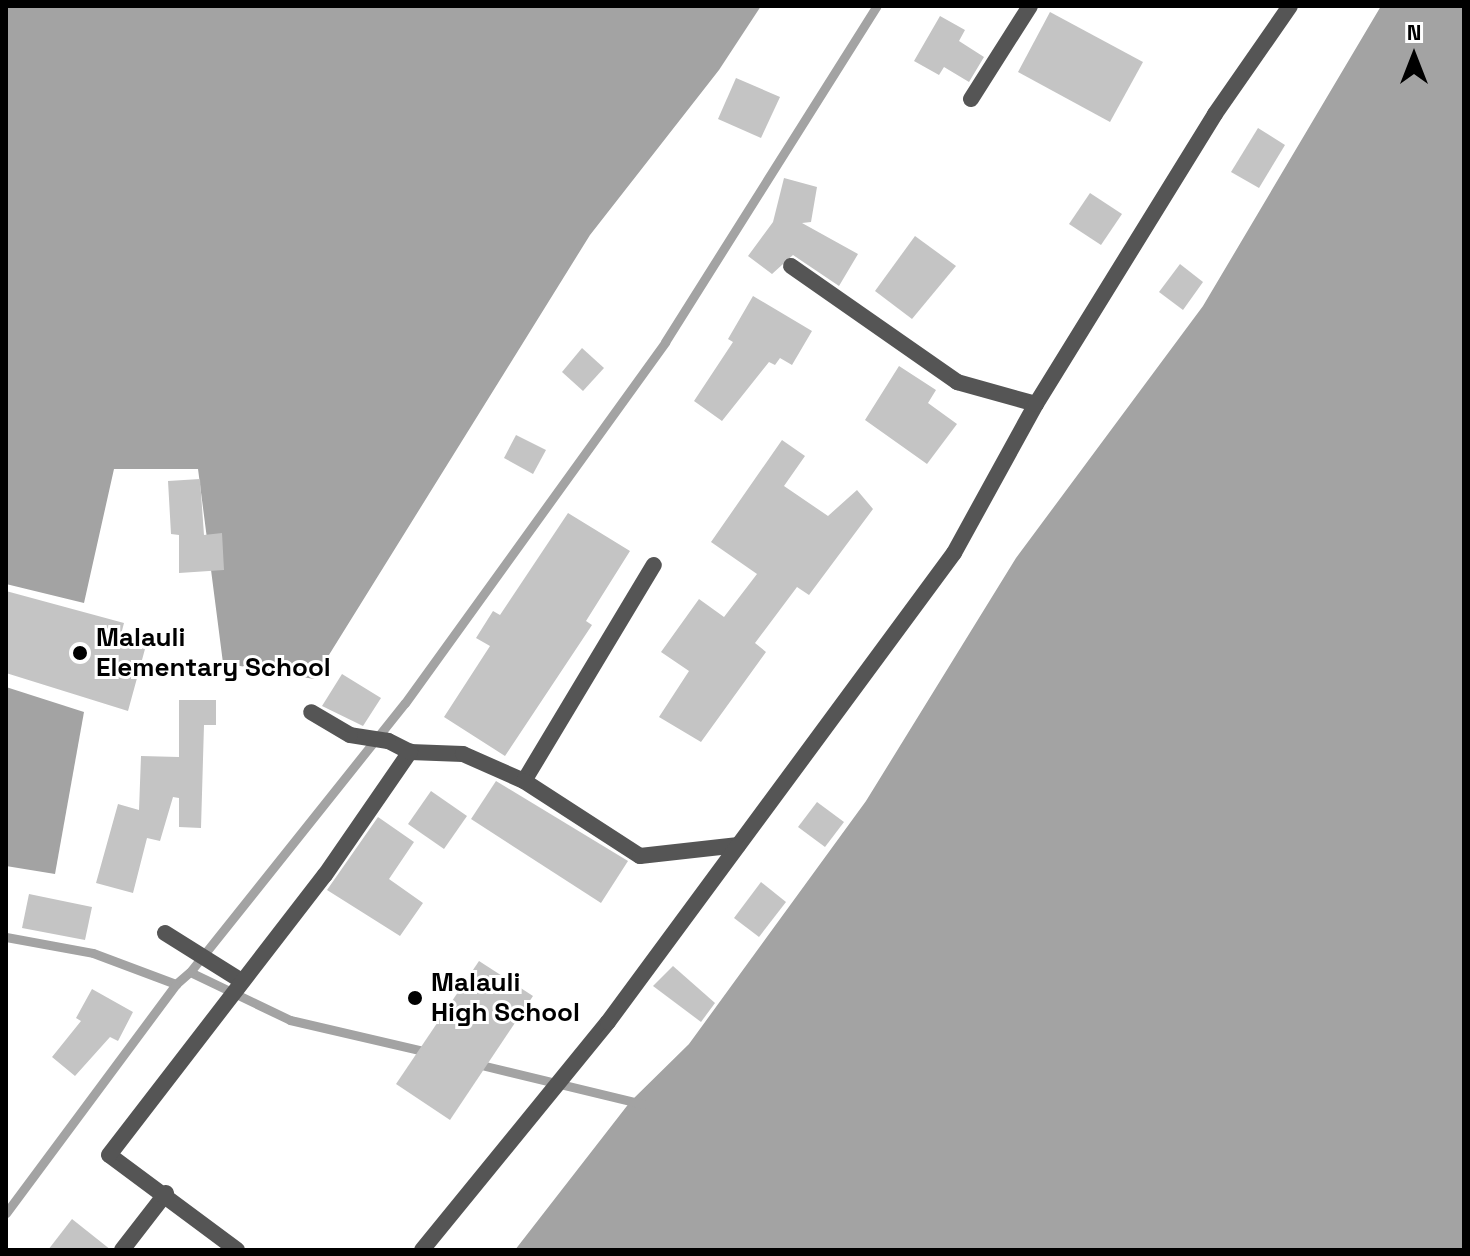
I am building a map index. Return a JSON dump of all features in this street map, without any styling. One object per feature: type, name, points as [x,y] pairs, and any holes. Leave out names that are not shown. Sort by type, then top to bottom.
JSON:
[{"type":"street","points":[[971,99],[1030,6]]},
{"type":"street","points":[[422,1250],[582,1055],[738,845],[761,821],[954,553],[1036,404],[1282,8]]},
{"type":"street","points":[[791,266],[957,382],[1036,404]]},
{"type":"street","points":[[524,781],[654,565]]},
{"type":"street","points":[[311,712],[350,735],[388,741],[410,752],[463,754],[524,781],[640,856],[738,845]]},
{"type":"street","points":[[237,1250],[166,1193],[109,1155],[238,983],[325,875],[410,752]]},
{"type":"street","points":[[165,933],[222,966],[238,983]]},
{"type":"street","points":[[122,1250],[166,1193]]},
{"type":"shaded area","points":[[6,6],[761,6],[719,70],[590,235],[314,679],[223,663],[198,469],[114,469],[84,603],[6,584]]},
{"type":"shaded area","points":[[1381,6],[1464,6],[1464,1250],[515,1250],[630,1102],[689,1044],[866,801],[1016,558],[1203,306]]},
{"type":"shaded area","points":[[6,687],[84,712],[55,874],[6,866]]},
{"type":"building","points":[[1050,12],[1143,62],[1110,122],[1018,72]]},
{"type":"building","points":[[940,16],[965,30],[959,41],[984,57],[969,82],[944,67],[939,75],[914,61]]},
{"type":"building","points":[[736,78],[780,97],[761,138],[718,119]]},
{"type":"building","points":[[1258,128],[1285,145],[1259,188],[1231,172]]},
{"type":"building","points":[[784,178],[817,187],[811,222],[802,223],[858,254],[839,286],[793,255],[772,274],[748,256],[773,222]]},
{"type":"building","points":[[1090,193],[1122,214],[1101,245],[1069,224]]},
{"type":"building","points":[[915,236],[956,266],[912,319],[875,291]]},
{"type":"building","points":[[1180,264],[1203,282],[1183,310],[1159,292]]},
{"type":"building","points":[[753,296],[812,331],[792,365],[780,358],[775,365],[769,362],[722,421],[694,401],[733,342],[728,339]]},
{"type":"building","points":[[582,348],[604,368],[583,391],[562,372]]},
{"type":"building","points":[[899,366],[936,390],[928,403],[957,424],[927,464],[865,420]]},
{"type":"building","points":[[516,435],[546,450],[533,474],[504,458]]},
{"type":"building","points":[[782,440],[805,456],[784,486],[828,516],[857,490],[873,509],[809,595],[797,587],[755,643],[766,652],[701,742],[659,717],[689,671],[661,652],[699,599],[724,617],[757,574],[711,542]]},
{"type":"building","points":[[200,479],[204,535],[222,533],[224,570],[179,573],[179,535],[171,534],[168,481]]},
{"type":"building","points":[[568,513],[630,551],[586,621],[592,625],[505,756],[444,717],[490,646],[476,638],[493,611],[500,615]]},
{"type":"building","name":"Malauli Elementary School","points":[[6,591],[124,623],[119,642],[145,649],[128,711],[6,673]]},
{"type":"building","points":[[342,674],[381,698],[363,726],[322,706]]},
{"type":"building","points":[[179,700],[216,700],[216,725],[204,725],[201,828],[179,827],[179,798],[173,797],[160,841],[147,838],[133,893],[96,883],[118,804],[139,810],[141,756],[179,757]]},
{"type":"building","points":[[496,781],[628,861],[601,903],[471,819]]},
{"type":"building","points":[[431,791],[467,816],[444,849],[408,824]]},
{"type":"building","points":[[817,802],[844,822],[825,847],[798,827]]},
{"type":"building","points":[[378,817],[414,842],[389,879],[423,903],[400,936],[327,890]]},
{"type":"building","points":[[761,882],[786,902],[759,937],[734,918]]},
{"type":"building","points":[[29,894],[92,907],[85,940],[22,928]]},
{"type":"building","points":[[479,961],[533,996],[450,1120],[396,1084]]},
{"type":"building","points":[[673,966],[715,1003],[701,1022],[653,986]]},
{"type":"building","points":[[92,989],[133,1012],[118,1041],[110,1037],[75,1076],[52,1057],[81,1021],[76,1018]]},
{"type":"building","points":[[72,1219],[111,1250],[48,1250]]},
{"type":"waterway","points":[[190,972],[405,703],[665,342],[877,6]]},
{"type":"waterway","points":[[6,937],[93,953],[176,984],[190,972],[290,1020],[428,1052]]},
{"type":"waterway","points":[[6,1213],[176,984]]},
{"type":"waterway","points":[[477,1064],[642,1104]]},
{"type":"place","name":"Malauli Elementary School","points":[[80,653]]},
{"type":"place","name":"Malauli High School","points":[[415,998]]}]
